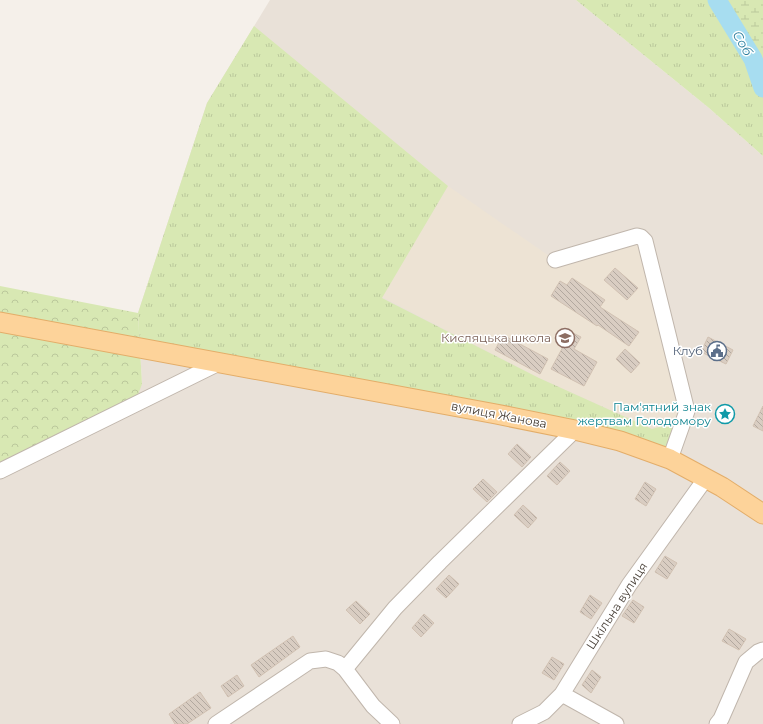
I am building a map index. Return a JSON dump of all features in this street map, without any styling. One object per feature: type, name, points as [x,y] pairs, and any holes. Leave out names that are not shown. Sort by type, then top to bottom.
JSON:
[{"type":"main road","name":"вулиця Жанова","points":[[0,322],[496,414],[620,441],[670,459],[722,487],[763,514]]},
{"type":"street","points":[[555,260],[637,236],[645,240],[687,411],[670,459]]},
{"type":"street","points":[[0,471],[219,363]]},
{"type":"street","points":[[346,669],[395,608],[575,430]]},
{"type":"street","name":"Шкільна вулиця","points":[[520,724],[544,712],[562,694],[629,585],[706,478]]},
{"type":"street","points":[[717,724],[721,719],[746,662],[758,652],[763,650]]},
{"type":"street","points":[[216,724],[310,661],[326,659],[338,663],[346,669],[373,706],[392,724]]},
{"type":"street","points":[[562,694],[616,724]]},
{"type":"shaded area","points":[[270,0],[576,0],[709,108],[763,156],[763,724],[0,724],[0,471],[142,384],[138,313],[207,103]]},
{"type":"shaded area","name":"Кисляцька школа","points":[[448,186],[555,260],[637,236],[687,411],[663,426],[652,429],[539,378],[382,297]]},
{"type":"green space","points":[[576,0],[717,0],[753,59],[763,88],[763,156],[709,108]]},
{"type":"green space","points":[[717,0],[763,0],[763,88],[753,59]]},
{"type":"green space","points":[[254,26],[448,186],[382,298],[539,378],[652,429],[663,426],[687,411],[670,459],[140,348],[138,313],[207,103]]},
{"type":"green space","points":[[0,286],[138,313],[142,384],[134,405],[0,471]]},
{"type":"building","points":[[615,268],[638,288],[627,300],[604,280]]},
{"type":"building","points":[[572,278],[605,300],[600,307],[639,332],[629,346],[551,296],[560,281],[567,285]]},
{"type":"building","points":[[571,332],[581,337],[574,349],[597,362],[584,386],[551,369]]},
{"type":"building","points":[[503,335],[548,359],[540,374],[495,350]]},
{"type":"building","name":"Клуб","points":[[708,337],[733,350],[726,364],[701,352]]},
{"type":"building","points":[[625,349],[640,363],[631,373],[616,359]]},
{"type":"building","points":[[763,406],[763,431],[753,426]]},
{"type":"building","points":[[517,444],[531,457],[522,467],[508,454]]},
{"type":"building","points":[[560,462],[570,471],[557,485],[547,476]]},
{"type":"building","points":[[483,479],[497,492],[487,502],[473,489]]},
{"type":"building","points":[[645,482],[656,489],[646,506],[635,499]]},
{"type":"building","points":[[523,505],[537,518],[528,528],[514,515]]},
{"type":"building","points":[[665,556],[677,563],[667,579],[655,572]]},
{"type":"building","points":[[449,575],[459,584],[446,598],[436,589]]},
{"type":"building","points":[[590,595],[602,603],[591,619],[580,612]]},
{"type":"building","points":[[633,600],[644,607],[634,623],[622,616]]},
{"type":"building","points":[[356,601],[370,614],[360,624],[346,610]]},
{"type":"building","points":[[424,614],[434,623],[421,637],[412,628]]},
{"type":"building","points":[[729,629],[746,639],[739,650],[722,641]]},
{"type":"building","points":[[293,636],[300,647],[259,677],[251,665]]},
{"type":"building","points":[[552,657],[564,664],[554,680],[542,673]]},
{"type":"building","points":[[592,670],[601,677],[591,693],[582,685]]},
{"type":"building","points":[[237,675],[244,686],[228,697],[221,686]]},
{"type":"building","points":[[200,692],[211,708],[187,724],[175,724],[169,714]]},
{"type":"waterway","name":"Соб","points":[[717,0],[753,59],[763,88]]},
{"type":"place","name":"Кисляцька школа","points":[[565,338]]},
{"type":"place","name":"Клуб","points":[[717,351]]},
{"type":"place","name":"Пам'ятний знак жертвам Голодомору","points":[[725,414]]}]
